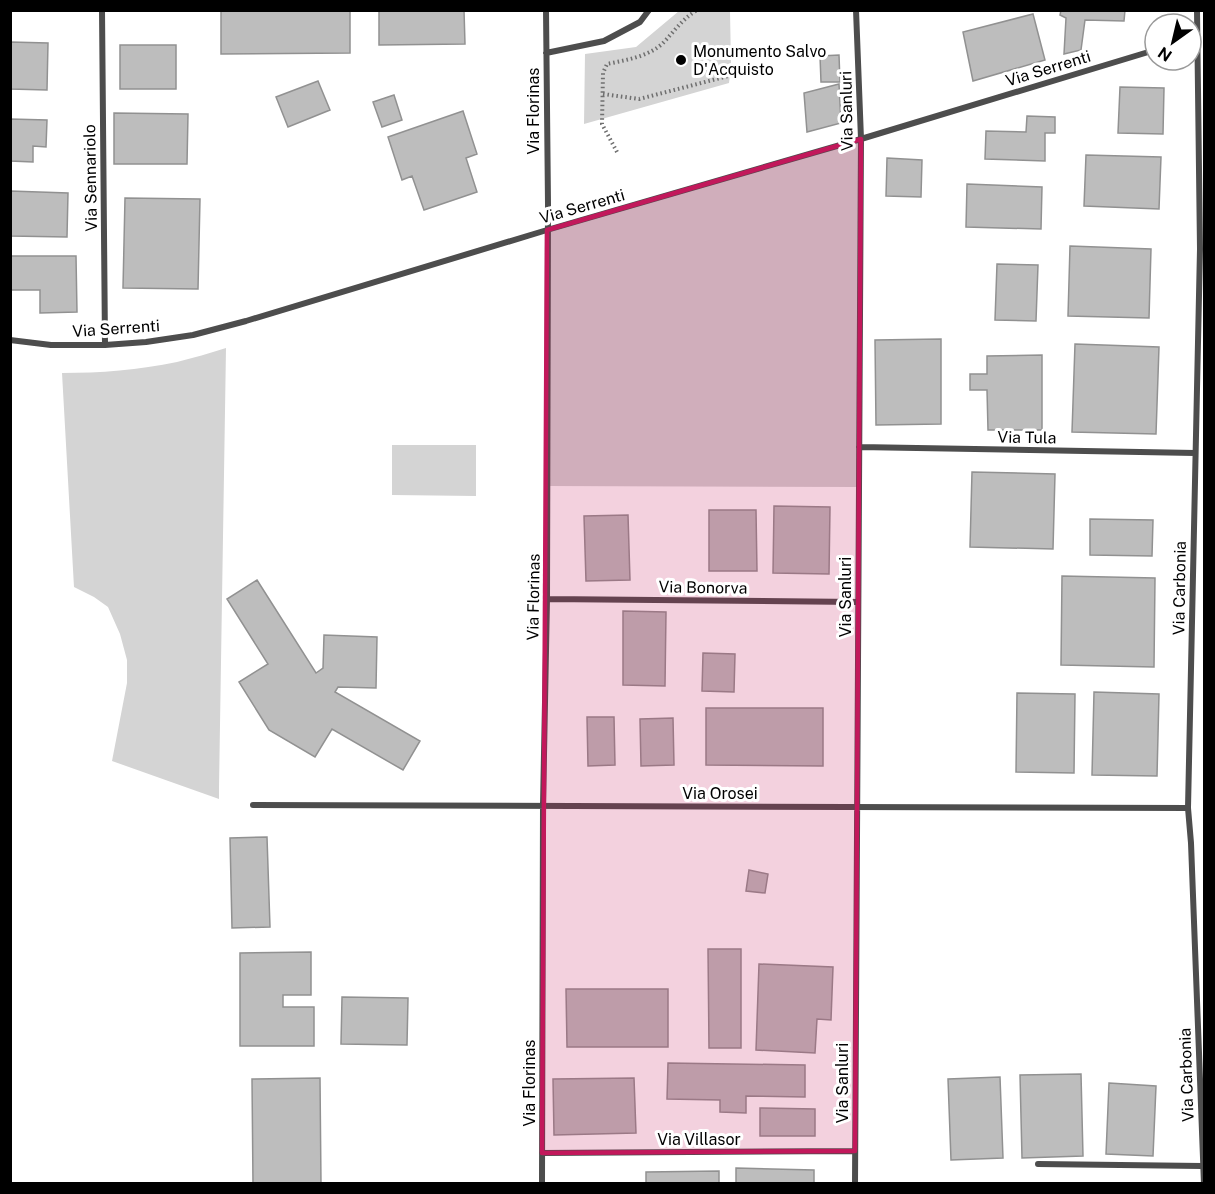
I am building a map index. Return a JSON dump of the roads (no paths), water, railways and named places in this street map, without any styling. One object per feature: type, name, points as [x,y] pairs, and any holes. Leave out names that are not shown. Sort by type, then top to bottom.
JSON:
[{"type":"street","name":"Via Sennariolo","points":[[102,10],[105,345]]},
{"type":"street","name":"Via Florinas","points":[[542,1184],[543,806],[547,599],[546,10]]},
{"type":"street","points":[[546,53],[604,41],[640,22],[649,10]]},
{"type":"street","name":"Via Sanluri","points":[[855,1184],[861,139],[856,10]]},
{"type":"street","name":"Via Serrenti","points":[[10,340],[51,345],[146,342],[193,334],[246,321],[1143,54]]},
{"type":"street","name":"Via Carbonia","points":[[1195,72],[1200,249],[1188,808],[1204,1184]]},
{"type":"street","name":"Via Tula","points":[[859,447],[1195,453]]},
{"type":"street","name":"Via Bonorva","points":[[547,599],[858,602]]},
{"type":"street","name":"Via Orosei","points":[[253,806],[1188,808]]},
{"type":"street","name":"Via Villasor","points":[[542,1153],[855,1151]]},
{"type":"street","points":[[1038,1164],[1202,1166]]},
{"type":"place","name":"Monumento Salvo D'Acquisto","points":[[681,60]]}]
